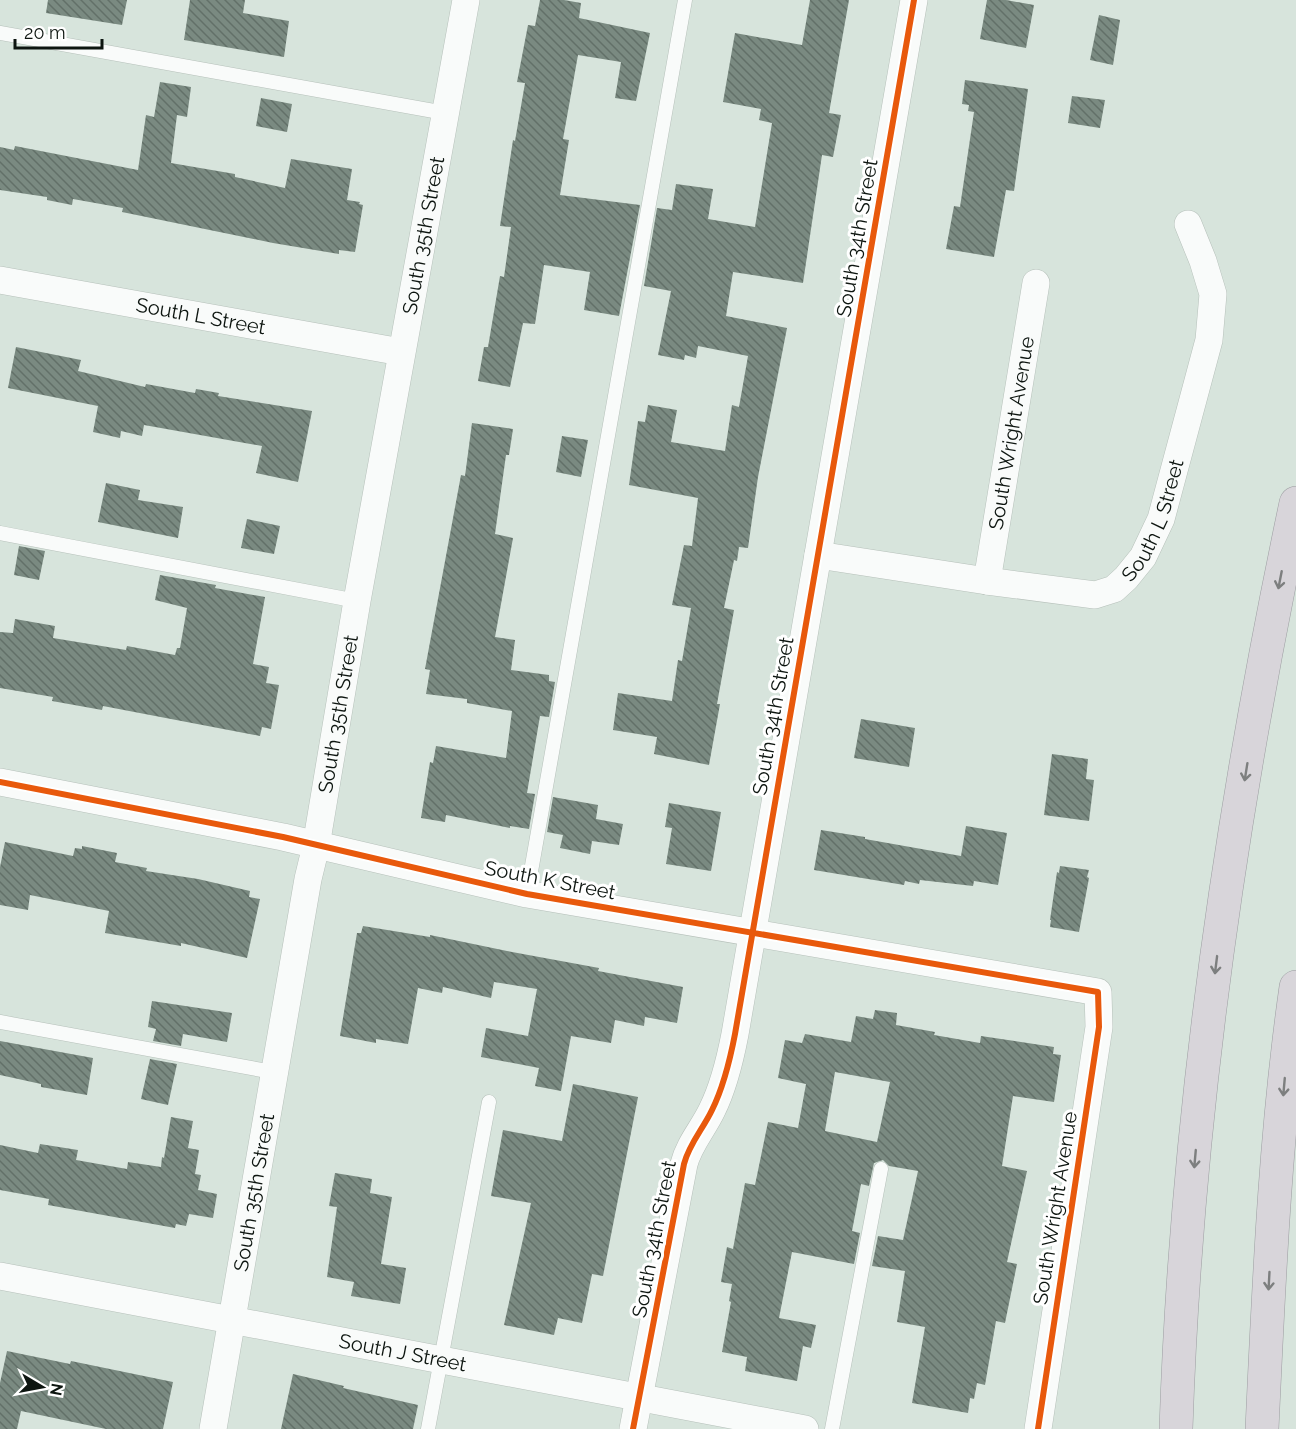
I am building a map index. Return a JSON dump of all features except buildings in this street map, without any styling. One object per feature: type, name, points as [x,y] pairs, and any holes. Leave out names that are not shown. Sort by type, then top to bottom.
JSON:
[{"type":"highway","points":[[1176,1429],[1186,1264],[1200,1099],[1222,922],[1257,702],[1296,502]]},
{"type":"highway","points":[[1262,1429],[1276,1179],[1287,1050],[1296,987]]},
{"type":"street","name":"South 35th Street","points":[[213,1429],[273,1072],[316,846],[401,352],[466,0]]},
{"type":"street","name":"South 34th Street","points":[[633,1429],[681,1177],[690,1147],[712,1111],[726,1073],[735,1034],[914,0]]},
{"type":"street","name":"South L Street","points":[[818,555],[1095,595],[1114,589],[1143,557],[1161,519],[1209,340],[1213,294],[1188,224]]},
{"type":"street","name":"South L Street","points":[[0,280],[401,352]]},
{"type":"street","name":"South Wright Avenue","points":[[987,581],[1036,283]]},
{"type":"street","name":"South K Street","points":[[0,782],[284,837],[527,894],[1098,992]]},
{"type":"street","name":"South Wright Avenue","points":[[1038,1429],[1099,1027],[1098,992]]},
{"type":"street","name":"South J Street","points":[[0,1276],[805,1429]]},
{"type":"lane","points":[[527,894],[685,0]]},
{"type":"lane","points":[[0,33],[445,113]]},
{"type":"lane","points":[[0,533],[357,601]]},
{"type":"lane","points":[[0,1022],[273,1072]]},
{"type":"lane","points":[[428,1429],[489,1102]]},
{"type":"lane","points":[[831,1429],[881,1169]]},
{"type":"cycle path","points":[[633,1429],[684,1164],[720,1092],[735,1034],[914,0]]},
{"type":"cycle path","points":[[0,782],[283,837],[527,894],[1098,992],[1099,1027],[1038,1429]]}]
